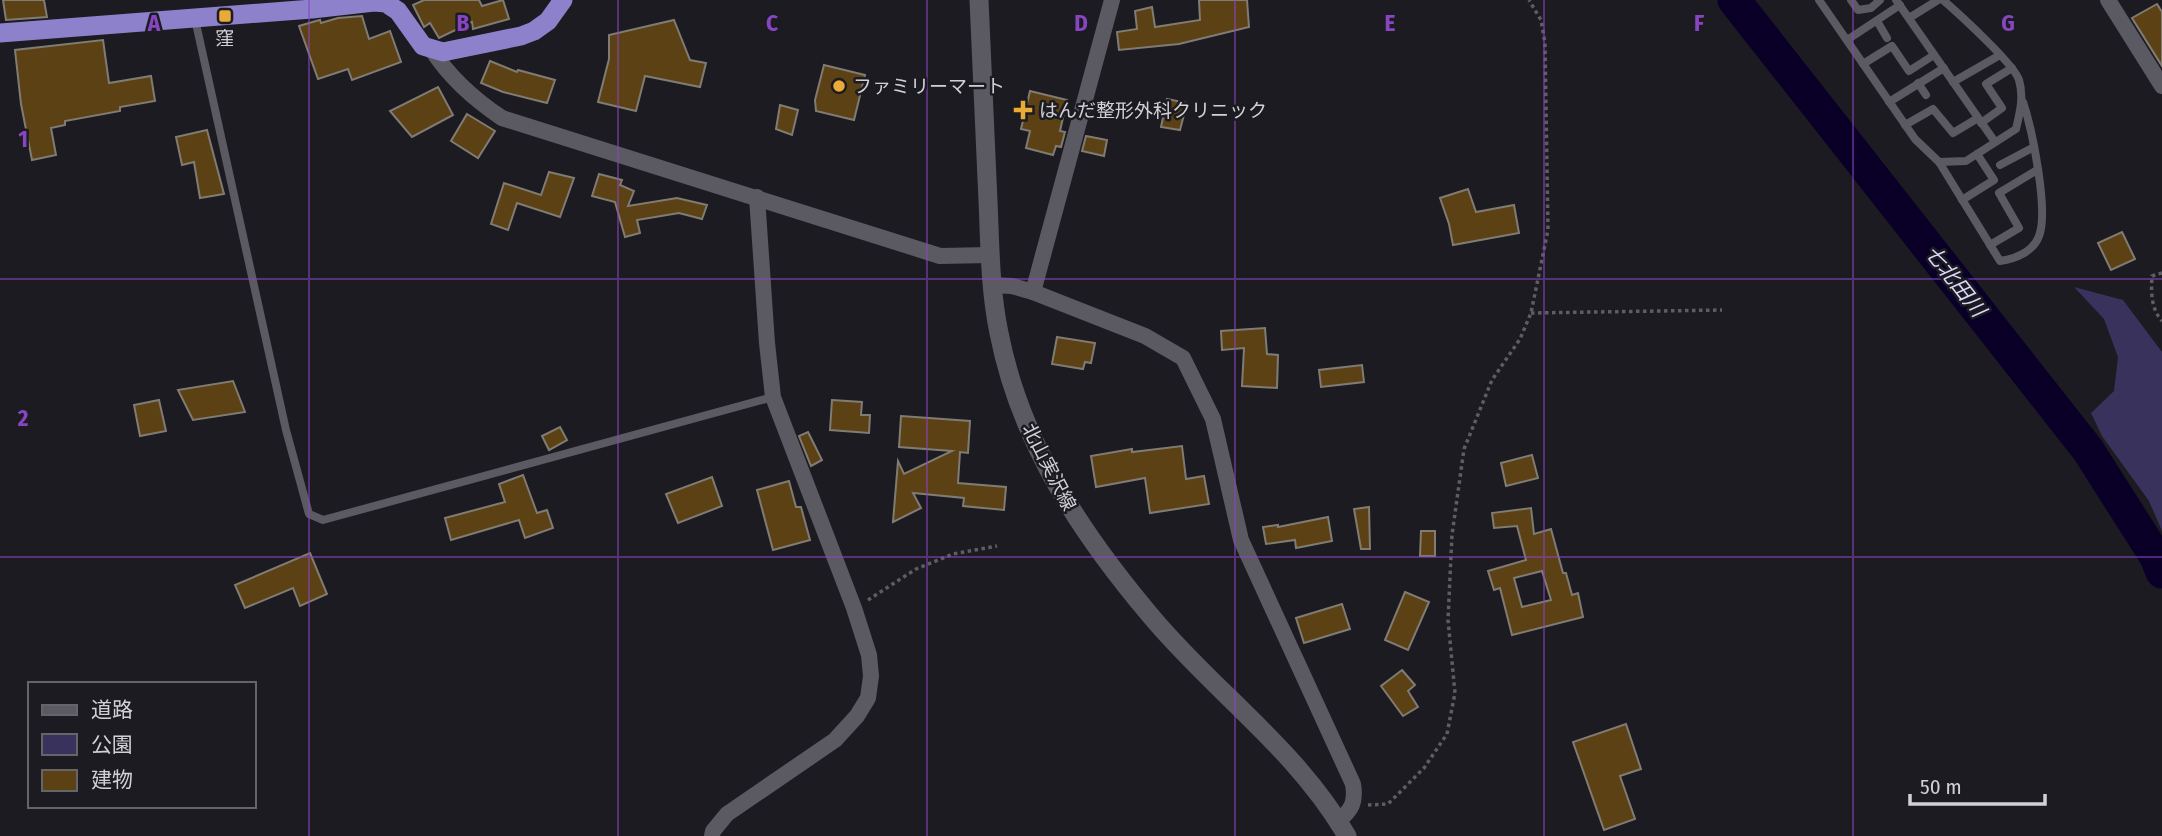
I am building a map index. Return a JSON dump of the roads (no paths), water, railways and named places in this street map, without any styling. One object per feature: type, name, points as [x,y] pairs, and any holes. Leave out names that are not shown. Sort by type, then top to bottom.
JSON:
[{"type":"highway","points":[[0,33],[195,19],[374,2],[396,6],[423,46],[432,50],[459,50],[521,36],[548,21],[562,0]]},
{"type":"street","name":"北山実沢線","points":[[979,0],[991,285],[999,335],[1021,410],[1041,457],[1071,512],[1103,558],[1152,618],[1250,716],[1308,782],[1343,828]]},
{"type":"street","points":[[1033,292],[1111,0]]},
{"type":"street","points":[[2108,0],[2162,86]]},
{"type":"street","points":[[432,50],[441,64],[469,93],[502,118],[940,256],[990,255]]},
{"type":"street","points":[[712,836],[727,814],[835,740],[857,716],[868,698],[871,676],[869,655],[854,608],[773,397],[757,197]]},
{"type":"street","points":[[991,285],[1012,286],[1033,292],[1145,336],[1183,358],[1213,419],[1241,540],[1353,784],[1353,806],[1343,828]]},
{"type":"lane","points":[[1819,0],[1915,139],[1939,162],[2000,261],[2013,259],[2032,248],[2040,236],[2042,213],[2032,127],[2023,102],[2019,77],[1943,0]]},
{"type":"lane","points":[[1851,0],[1858,10],[1871,8],[1880,0]]},
{"type":"lane","points":[[1909,18],[1938,0]]},
{"type":"lane","points":[[1847,40],[1877,21],[1898,3],[1995,142]]},
{"type":"lane","points":[[195,19],[286,430],[309,514],[323,520],[773,397]]},
{"type":"lane","points":[[1877,21],[1887,38]]},
{"type":"lane","points":[[1863,64],[1892,46],[1909,71],[1934,55]]},
{"type":"lane","points":[[1953,82],[2000,55]]},
{"type":"lane","points":[[1889,102],[1944,68]]},
{"type":"lane","points":[[1905,125],[1933,109],[1953,133],[1980,120],[2002,107],[1986,84],[2012,68]]},
{"type":"lane","points":[[1918,83],[1926,95]]},
{"type":"lane","points":[[1939,162],[1966,161],[2016,128],[2023,102]]},
{"type":"lane","points":[[2000,165],[2034,146]]},
{"type":"lane","points":[[1962,200],[1994,180],[1977,154]]},
{"type":"lane","points":[[1990,245],[2019,228],[1999,193],[2037,170]]},
{"type":"waterway","name":"七北田川","points":[[1734,0],[2088,450],[2156,557],[2162,572]]},
{"type":"place","name":"窪","points":[[225,16]]},
{"type":"place","name":"ファミリーマート","points":[[839,86]]},
{"type":"place","name":"はんだ整形外科クリニック","points":[[1023,110]]}]
